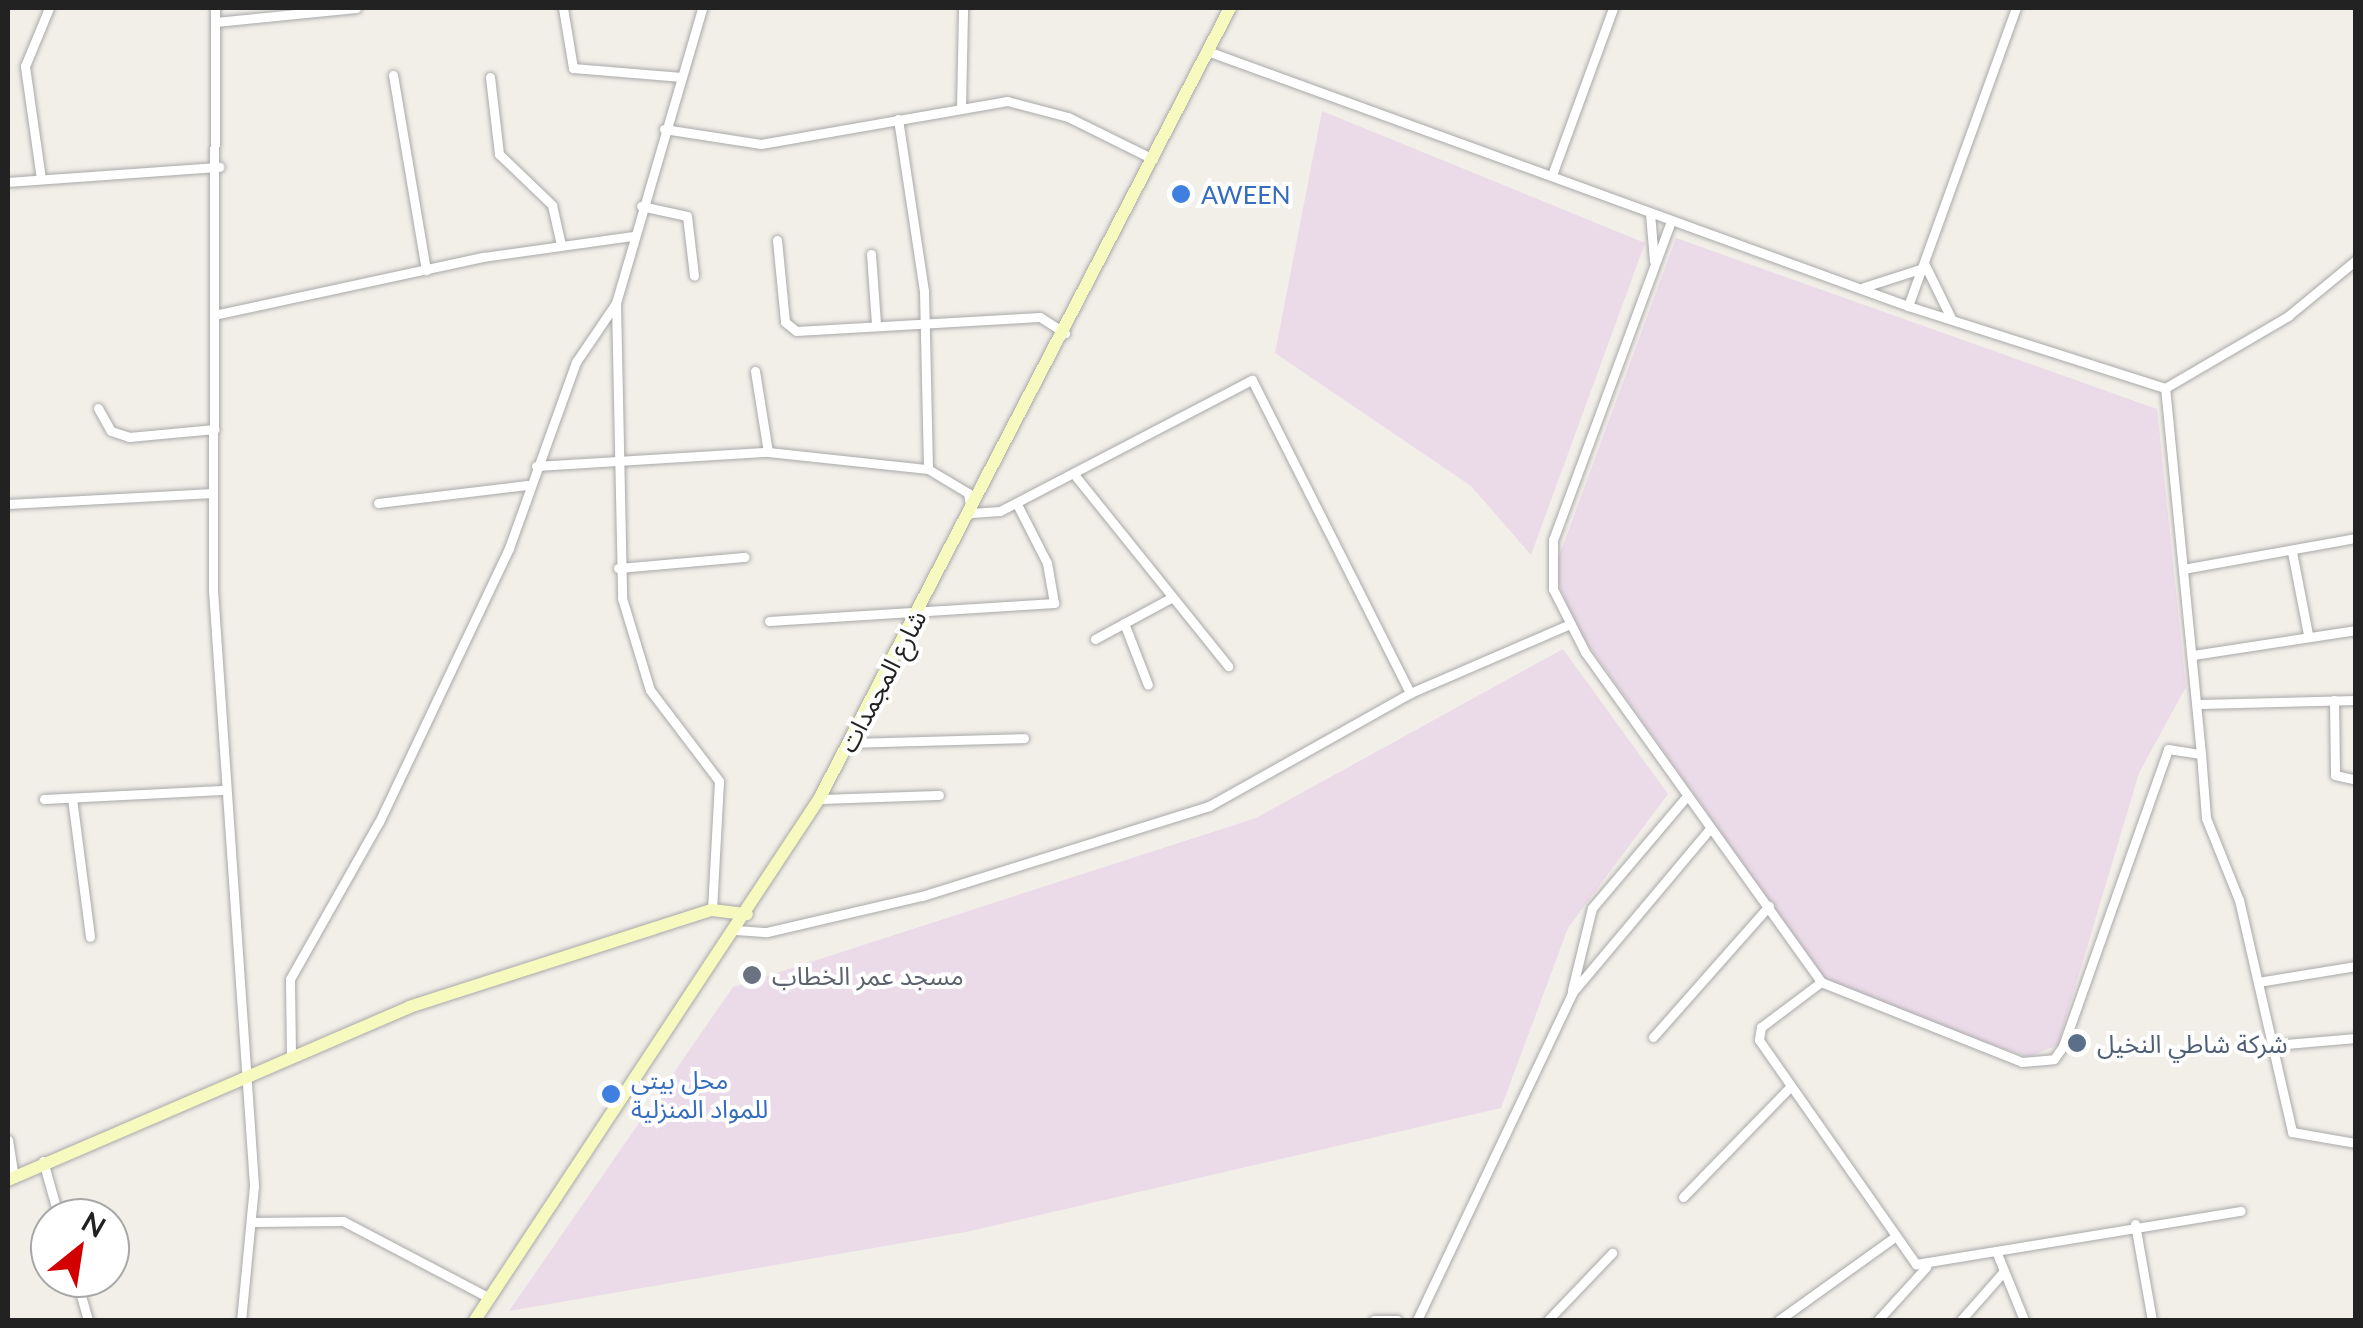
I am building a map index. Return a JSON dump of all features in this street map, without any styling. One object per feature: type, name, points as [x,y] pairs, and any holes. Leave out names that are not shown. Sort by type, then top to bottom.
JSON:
[{"type":"main road","name":"شارع المجمدات","points":[[475,1320],[747,914],[819,799],[1066,335],[1230,8]]},
{"type":"main road","points":[[11,1178],[291,1054],[712,910],[747,914]]},
{"type":"street","points":[[41,178],[25,66],[49,8]]},
{"type":"street","points":[[215,8],[219,314],[214,493],[222,790],[252,1222],[241,1320]]},
{"type":"street","points":[[216,22],[356,8]]},
{"type":"street","points":[[563,8],[574,68],[682,77]]},
{"type":"street","points":[[702,8],[616,303],[618,568],[639,667],[719,781],[712,910]]},
{"type":"street","points":[[961,107],[963,8]]},
{"type":"street","points":[[1552,175],[1613,8]]},
{"type":"street","points":[[1908,306],[2016,8]]},
{"type":"street","points":[[1210,52],[1908,306],[2165,388],[2288,316],[2356,260]]},
{"type":"street","points":[[393,75],[426,270]]},
{"type":"street","points":[[490,77],[498,154],[552,204],[562,245]]},
{"type":"street","points":[[664,129],[760,144],[961,107],[1037,105],[1156,161]]},
{"type":"street","points":[[898,119],[924,318],[928,468]]},
{"type":"street","points":[[8,182],[219,167]]},
{"type":"street","points":[[642,206],[687,216],[694,276]]},
{"type":"street","points":[[1649,212],[1654,264]]},
{"type":"street","points":[[1671,221],[1553,540],[1553,589],[1568,626],[1709,830],[1821,982],[2022,1062],[2054,1060],[2168,748],[2201,754]]},
{"type":"street","points":[[219,314],[426,270],[633,236]]},
{"type":"street","points":[[777,240],[789,328],[924,318],[1040,316],[1066,335]]},
{"type":"street","points":[[871,254],[876,324]]},
{"type":"street","points":[[1860,288],[1924,264]]},
{"type":"street","points":[[1924,264],[1952,320]]},
{"type":"street","points":[[291,1054],[290,979],[379,822],[509,548],[528,485],[576,362],[616,303]]},
{"type":"street","points":[[755,371],[768,452]]},
{"type":"street","points":[[536,466],[620,456],[768,452],[928,468],[968,493],[971,514],[1017,504],[1252,380],[1410,693]]},
{"type":"street","points":[[2165,388],[2200,704],[2206,818],[2258,982],[2296,1138],[2356,1144]]},
{"type":"street","points":[[98,408],[110,431],[130,437],[215,429]]},
{"type":"street","points":[[1073,472],[1169,600],[1228,666]]},
{"type":"street","points":[[378,502],[528,485]]},
{"type":"street","points":[[8,504],[214,493]]},
{"type":"street","points":[[769,620],[917,616],[1054,604],[1047,562],[1017,504]]},
{"type":"street","points":[[2184,569],[2356,538]]},
{"type":"street","points":[[2292,552],[2308,634]]},
{"type":"street","points":[[618,568],[746,557]]},
{"type":"street","points":[[1095,639],[1169,600]]},
{"type":"street","points":[[1124,623],[1148,685]]},
{"type":"street","points":[[736,930],[767,932],[922,896],[1209,806],[1410,693],[1568,626]]},
{"type":"street","points":[[2193,655],[2308,634],[2356,630]]},
{"type":"street","points":[[2334,700],[2335,775],[2356,780]]},
{"type":"street","points":[[2200,704],[2356,700]]},
{"type":"street","points":[[849,743],[1024,738]]},
{"type":"street","points":[[44,800],[222,790]]},
{"type":"street","points":[[819,799],[939,796]]},
{"type":"street","points":[[1572,993],[1574,952],[1592,908],[1686,797]]},
{"type":"street","points":[[72,798],[90,937]]},
{"type":"street","points":[[1416,1320],[1572,993],[1709,830]]},
{"type":"street","points":[[1654,1037],[1768,906]]},
{"type":"street","points":[[2258,982],[2356,966]]},
{"type":"street","points":[[1821,982],[1759,1033],[1790,1087],[1893,1238],[1926,1267]]},
{"type":"street","points":[[2274,1045],[2356,1038]]},
{"type":"street","points":[[1684,1197],[1790,1087]]},
{"type":"street","points":[[8,1140],[11,1178]]},
{"type":"street","points":[[43,1162],[53,1198]]},
{"type":"street","points":[[1878,1320],[1926,1267],[2134,1224],[2242,1210]]},
{"type":"street","points":[[252,1222],[343,1221],[488,1297]]},
{"type":"street","points":[[2134,1224],[2152,1320]]},
{"type":"street","points":[[1779,1320],[1893,1238]]},
{"type":"street","points":[[1996,1251],[2024,1320]]},
{"type":"street","points":[[1548,1320],[1612,1253]]},
{"type":"street","points":[[1962,1320],[2004,1272]]},
{"type":"street","points":[[1374,1320],[1397,1320]]},
{"type":"shaded area","points":[[1322,111],[1645,243],[1531,555],[1471,486],[1275,353]]},
{"type":"shaded area","points":[[1676,238],[2157,409],[2186,687],[2139,773],[2058,1045],[2028,1057],[1831,988],[1575,626],[1554,570]]},
{"type":"shaded area","points":[[1563,649],[1668,794],[1568,928],[1501,1108],[966,1232],[509,1311],[733,987],[1256,818]]},
{"type":"place","name":"AWEEN","points":[[1181,194]]},
{"type":"place","name":"مسجد عمر الخطاب","points":[[752,975]]},
{"type":"place","name":"شركة شاطي النخيل","points":[[2077,1043]]},
{"type":"place","name":"محل بيتي للمواد المنزلية","points":[[611,1094]]}]
